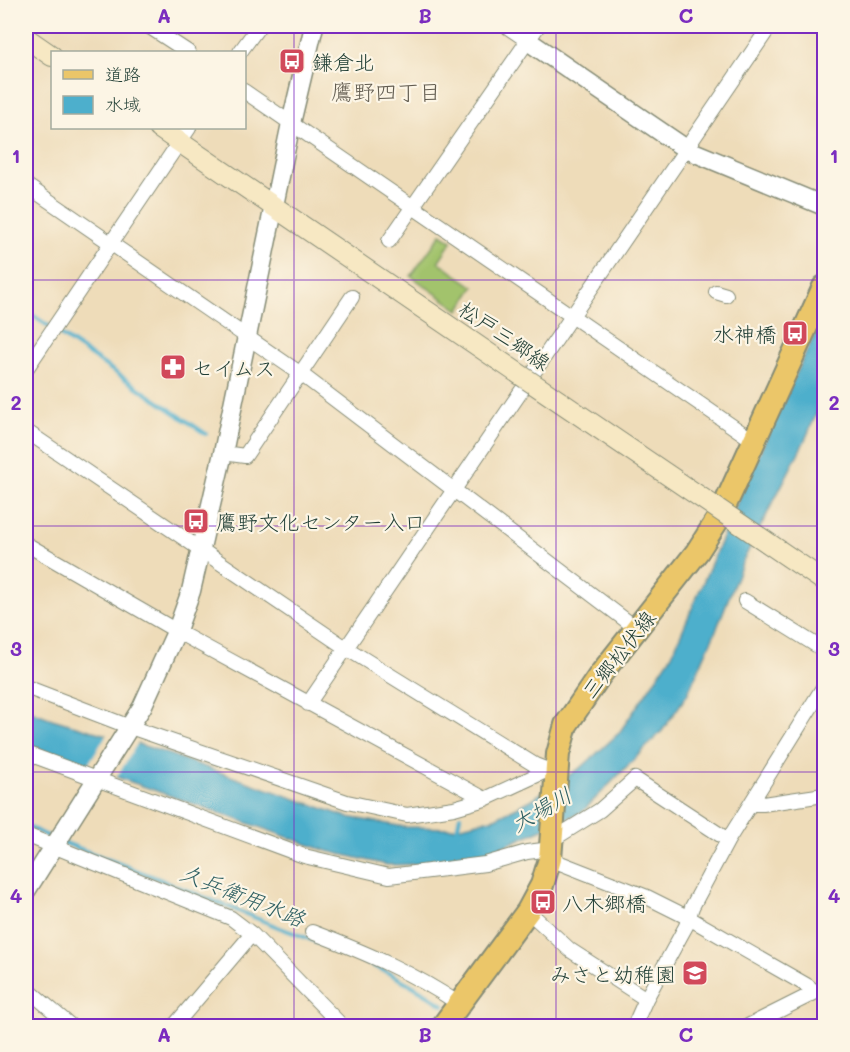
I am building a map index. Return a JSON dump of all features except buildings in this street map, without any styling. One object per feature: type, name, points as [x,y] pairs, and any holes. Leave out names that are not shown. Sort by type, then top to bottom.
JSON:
[{"type":"main road","points":[[26,38],[51,55]]},
{"type":"main road","name":"松戸三郷線","points":[[163,129],[185,135],[274,206],[825,581]]},
{"type":"main road","name":"三郷松伏線","points":[[454,1019],[528,911],[542,885],[551,846],[553,773],[561,738],[573,711],[636,628],[681,575],[710,534],[824,290]]},
{"type":"street","points":[[148,26],[186,51]]},
{"type":"street","points":[[241,51],[259,26]]},
{"type":"street","points":[[26,891],[129,730],[151,690],[191,591],[202,551],[291,123],[314,26]]},
{"type":"street","points":[[506,26],[533,33],[686,149],[825,206]]},
{"type":"street","points":[[534,372],[770,26]]},
{"type":"street","points":[[389,241],[533,33]]},
{"type":"street","points":[[246,92],[754,441]]},
{"type":"street","points":[[26,369],[185,135]]},
{"type":"street","points":[[26,185],[301,374],[636,628]]},
{"type":"street","points":[[223,453],[245,456],[352,297]]},
{"type":"street","points":[[308,704],[522,390]]},
{"type":"street","points":[[26,431],[346,648],[535,765],[553,773]]},
{"type":"street","points":[[26,544],[308,704],[485,799]]},
{"type":"street","points":[[746,601],[825,650]]},
{"type":"street","points":[[634,1026],[646,999],[686,926],[692,907],[728,840],[825,686]]},
{"type":"street","points":[[26,687],[129,730],[346,802],[407,814],[454,808],[485,799],[553,773]]},
{"type":"street","points":[[26,753],[99,776],[304,856],[389,876],[485,864],[551,846],[600,810],[635,779],[728,840]]},
{"type":"street","points":[[751,804],[825,795]]},
{"type":"street","points":[[26,835],[231,918],[252,934],[342,1026]]},
{"type":"street","points":[[551,846],[689,918],[808,986],[820,990]]},
{"type":"street","points":[[528,911],[570,950],[646,999]]},
{"type":"street","points":[[312,932],[387,963],[437,989],[454,1019]]},
{"type":"street","points":[[174,1026],[252,934]]},
{"type":"street","points":[[26,988],[71,1026]]},
{"type":"street","points":[[748,1026],[820,990]]},
{"type":"green space","points":[[441,234],[452,241],[438,262],[474,287],[459,310],[411,276]]},
{"type":"water","name":"大場川","points":[[824,314],[824,396],[805,440],[743,561],[717,628],[687,695],[662,731],[582,812],[481,856],[423,864],[387,865],[327,851],[26,745],[26,709],[52,719],[151,748],[347,817],[405,827],[453,828],[495,818],[531,800],[582,767],[619,733],[672,655],[746,482]]},
{"type":"pier","points":[[108,732],[139,741],[115,780],[85,769]]},
{"type":"waterway","points":[[26,311],[50,327]]},
{"type":"waterway","points":[[56,332],[206,434]]},
{"type":"waterway","points":[[457,830],[460,816]]},
{"type":"waterway","name":"久兵衛用水路","points":[[26,826],[52,838]]},
{"type":"waterway","name":"久兵衛用水路","points":[[62,842],[363,961],[404,981],[443,1005]]},
{"type":"waterway","name":"久兵衛用水路","points":[[461,1017],[474,1026]]},
{"type":"place","name":"鎌倉北","points":[[292,61]]},
{"type":"place","name":"水神橋","points":[[795,333]]},
{"type":"place","name":"セイムス","points":[[173,367]]},
{"type":"place","name":"鷹野文化センター入口","points":[[196,521]]},
{"type":"place","name":"八木郷橋","points":[[543,902]]},
{"type":"place","name":"みさと幼稚園","points":[[695,973]]},
{"type":"district","name":"鷹野四丁目","points":[[386,91]]}]
